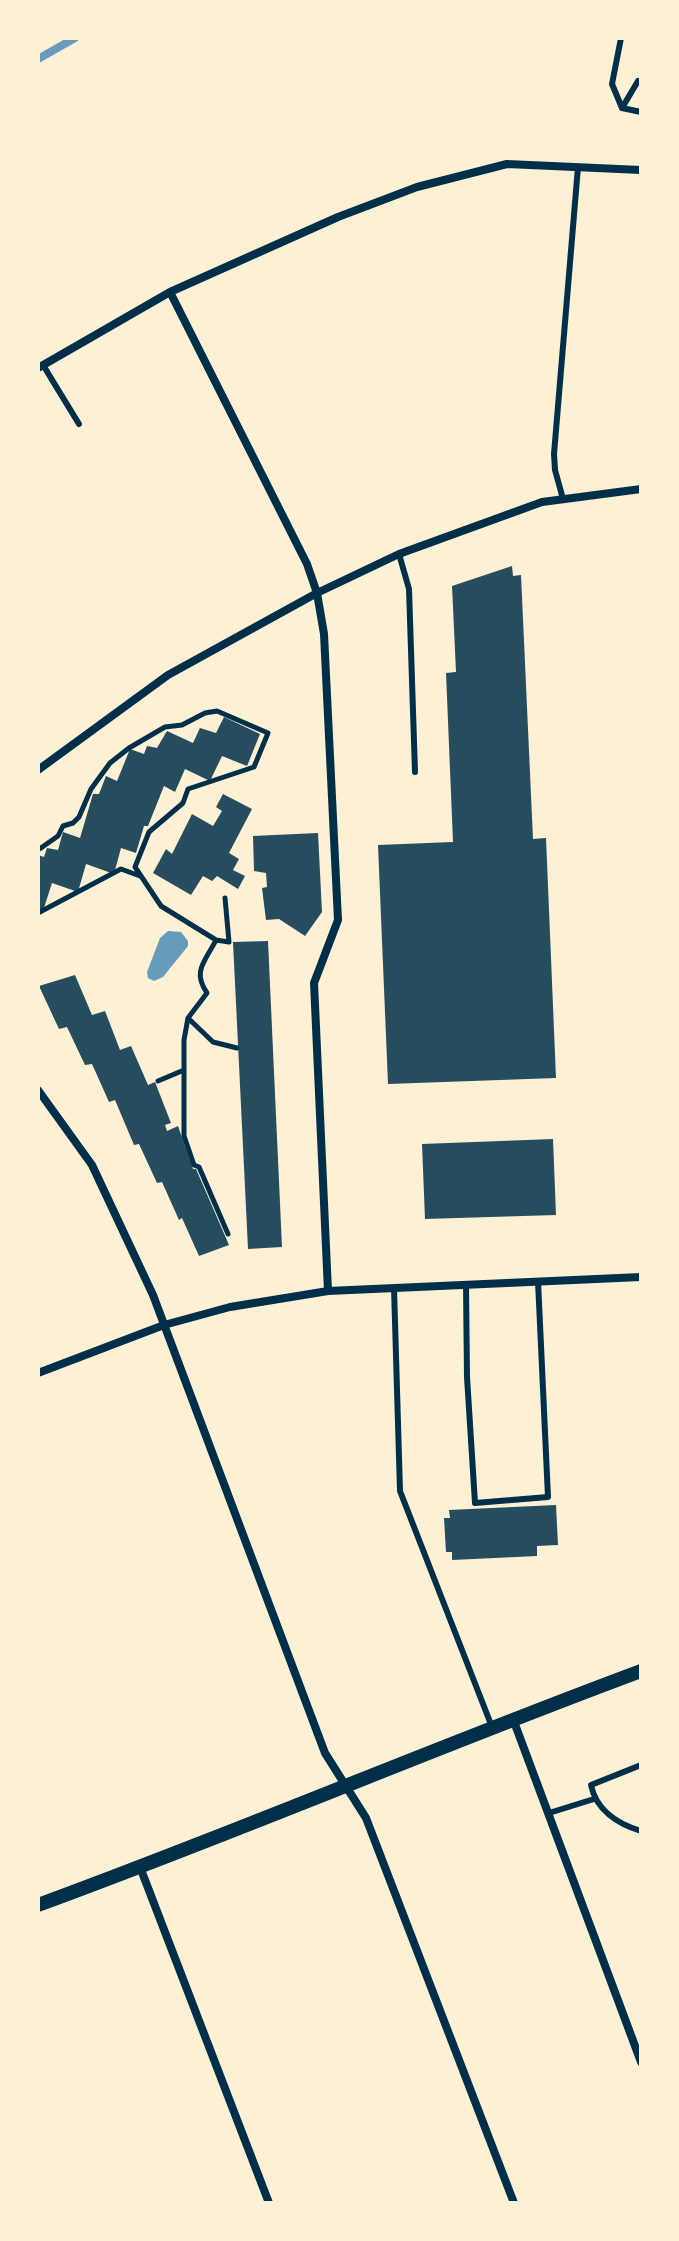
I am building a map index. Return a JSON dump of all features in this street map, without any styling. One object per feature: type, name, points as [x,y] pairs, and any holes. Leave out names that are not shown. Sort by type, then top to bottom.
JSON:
[{"type":"street","points":[[40,366],[170,292],[338,217],[417,187],[507,164],[641,170]]},
{"type":"street","points":[[170,292],[307,564],[317,593],[324,634],[338,920],[314,983],[328,1291]]},
{"type":"street","points":[[38,770],[168,675],[317,593],[399,554],[542,502],[641,489]]},
{"type":"street","points":[[38,1090],[92,1165],[132,1247],[325,1753],[366,1818],[514,2203]]},
{"type":"street","points":[[38,1373],[164,1325],[230,1307],[328,1291],[641,1277]]},
{"type":"street","points":[[38,1905],[513,1718],[641,1671]]},
{"type":"street","points":[[513,1718],[641,2062]]},
{"type":"street","points":[[140,1867],[269,2203]]},
{"type":"lane","points":[[621,38],[612,84],[622,108]]},
{"type":"lane","points":[[622,108],[638,81]]},
{"type":"lane","points":[[622,108],[641,112]]},
{"type":"lane","points":[[563,499],[554,454],[578,167]]},
{"type":"lane","points":[[40,366],[79,424]]},
{"type":"lane","points":[[399,554],[409,589],[415,772]]},
{"type":"lane","points":[[466,1285],[467,1377],[475,1503],[548,1497],[538,1281]]},
{"type":"lane","points":[[394,1288],[400,1491],[492,1727]]},
{"type":"lane","points":[[641,1765],[591,1785],[594,1799],[620,1823],[641,1831]]},
{"type":"lane","points":[[549,1813],[594,1799]]},
{"type":"path","points":[[38,850],[58,836],[63,826],[79,817],[91,789],[110,763],[129,748],[165,727],[182,725],[205,713],[217,711],[268,733],[254,767],[188,789],[183,803],[149,832],[135,867],[161,906],[216,940],[229,942],[225,898]]},
{"type":"path","points":[[38,912],[121,869],[141,877]]},
{"type":"path","points":[[216,940],[199,973],[199,981],[207,993],[188,1018],[184,1040],[184,1136],[194,1165],[199,1167],[228,1234]]},
{"type":"path","points":[[188,1018],[213,1042],[237,1048]]},
{"type":"path","points":[[158,1081],[184,1070]]},
{"type":"water","points":[[168,931],[181,932],[188,946],[163,977],[154,981],[148,978],[147,972],[160,938]]},
{"type":"building","points":[[512,566],[513,576],[521,575],[533,839],[546,838],[556,1078],[388,1084],[378,845],[453,842],[446,673],[456,672],[452,586]]},
{"type":"building","points":[[224,717],[260,734],[247,766],[222,756],[210,781],[185,769],[175,792],[164,786],[148,826],[144,826],[136,853],[121,848],[114,874],[86,864],[78,892],[52,883],[43,911],[38,909],[38,855],[44,857],[47,848],[58,850],[63,832],[80,838],[93,794],[99,794],[106,776],[117,781],[130,749],[144,754],[147,746],[157,748],[167,731],[193,743],[200,728],[216,733]]},
{"type":"building","points":[[223,794],[252,809],[229,853],[239,859],[233,870],[245,876],[238,889],[217,876],[212,881],[203,876],[191,895],[153,873],[166,849],[172,854],[192,814],[213,826],[222,811],[216,807]]},
{"type":"building","points":[[318,833],[322,912],[305,936],[279,919],[266,920],[262,888],[267,887],[266,873],[254,871],[253,836]]},
{"type":"building","points":[[268,941],[282,1247],[248,1249],[233,942]]},
{"type":"building","points":[[75,975],[92,1015],[105,1011],[120,1050],[131,1046],[148,1085],[155,1082],[171,1123],[165,1125],[167,1131],[178,1126],[193,1169],[196,1169],[229,1245],[199,1256],[162,1182],[157,1183],[139,1144],[134,1145],[115,1100],[109,1102],[92,1064],[85,1065],[67,1027],[59,1029],[39,986]]},
{"type":"building","points":[[553,1139],[556,1215],[425,1219],[422,1144]]},
{"type":"building","points":[[556,1505],[558,1545],[537,1546],[537,1556],[452,1560],[452,1552],[446,1552],[444,1518],[450,1518],[449,1510]]},
{"type":"waterway","points":[[38,59],[75,38]]}]
